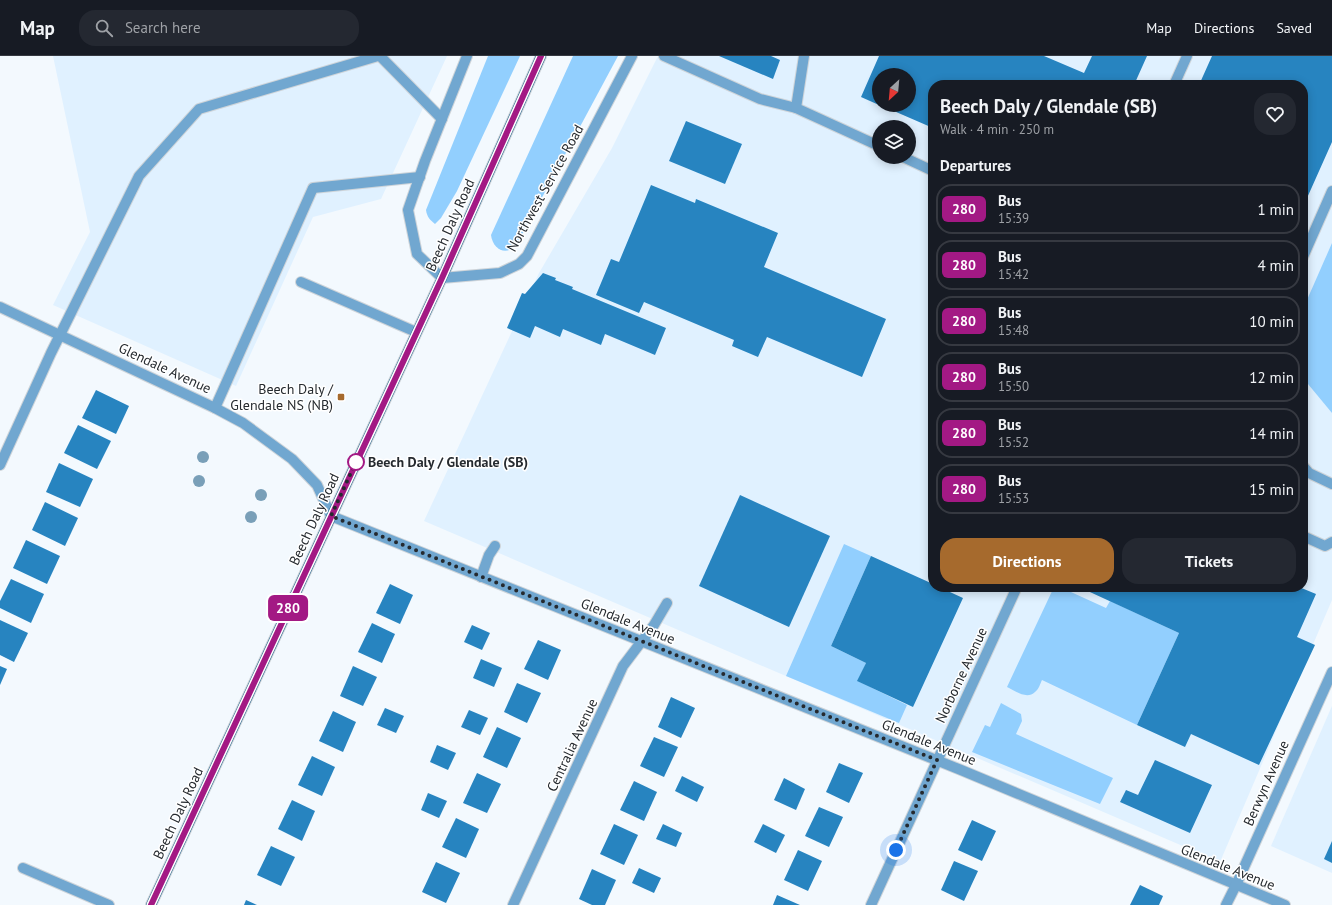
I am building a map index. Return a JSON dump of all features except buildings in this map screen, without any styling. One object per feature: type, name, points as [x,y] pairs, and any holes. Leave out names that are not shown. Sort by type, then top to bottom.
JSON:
[{"type":"main road","name":"Beech Daly Road","points":[[151,905],[442,278],[541,56]]},
{"type":"street","points":[[0,466],[60,335],[139,176],[200,108],[379,56],[442,119]]},
{"type":"street","points":[[442,278],[417,254],[408,210],[442,119],[468,56]]},
{"type":"street","name":"Northwest Service Road","points":[[442,278],[500,273],[519,264],[527,256],[632,56]]},
{"type":"street","points":[[664,56],[760,99],[796,108],[872,143]]},
{"type":"street","points":[[796,108],[804,56]]},
{"type":"street","points":[[1176,80],[1187,56]]},
{"type":"street","points":[[916,163],[928,169]]},
{"type":"street","points":[[215,408],[313,188],[420,177]]},
{"type":"street","points":[[1308,246],[1332,191]]},
{"type":"street","points":[[301,282],[416,332]]},
{"type":"street","name":"Glendale Avenue","points":[[0,307],[215,408],[243,423],[292,459],[317,485],[331,516],[937,760],[1285,905]]},
{"type":"street","points":[[1308,472],[1332,484]]},
{"type":"street","points":[[1308,538],[1325,546],[1332,542]]},
{"type":"street","points":[[481,577],[489,555],[495,546]]},
{"type":"street","name":"Norborne Avenue","points":[[871,905],[1015,592]]},
{"type":"street","name":"Centralia Avenue","points":[[513,905],[623,666],[654,625],[667,603]]},
{"type":"street","name":"Berwyn Avenue","points":[[1226,905],[1332,672]]},
{"type":"street","points":[[23,868],[109,905]]},
{"type":"shaded area","points":[[53,56],[447,56],[381,199],[313,217],[236,386],[53,305],[90,232]]},
{"type":"shaded area","points":[[488,56],[520,56],[457,191],[441,218],[435,224],[427,215],[426,210]]},
{"type":"shaded area","points":[[573,56],[618,56],[517,244],[509,250],[501,250],[494,245],[491,235]]},
{"type":"shaded area","points":[[658,56],[1332,56],[1332,600],[1220,862],[424,521],[539,273],[612,148]]},
{"type":"shaded area","points":[[1332,243],[1332,413],[1308,384],[1308,298]]},
{"type":"shaded area","points":[[844,544],[871,556],[831,646],[866,663],[858,681],[907,705],[899,723],[786,676]]},
{"type":"shaded area","points":[[1052,592],[1071,592],[1106,608],[1110,601],[1179,633],[1137,725],[1042,680],[1036,691],[1028,695],[1021,694],[1007,687]]},
{"type":"shaded area","points":[[1001,703],[1021,714],[1022,721],[1016,734],[1113,778],[1100,804],[972,752],[985,725],[990,727]]},
{"type":"shaded area","points":[[1332,706],[1332,873],[1271,846]]},
{"type":"bus line","name":"280","points":[[151,905],[442,278],[541,56]]},
{"type":"place","name":"Beech Daly / Glendale NS (NB)","points":[[341,397]]},
{"type":"place","name":"Beech Daly / Glendale (SB)","points":[[356,462]]},
{"type":"route","points":[[356,462],[331,516],[937,760],[896,850]]}]
